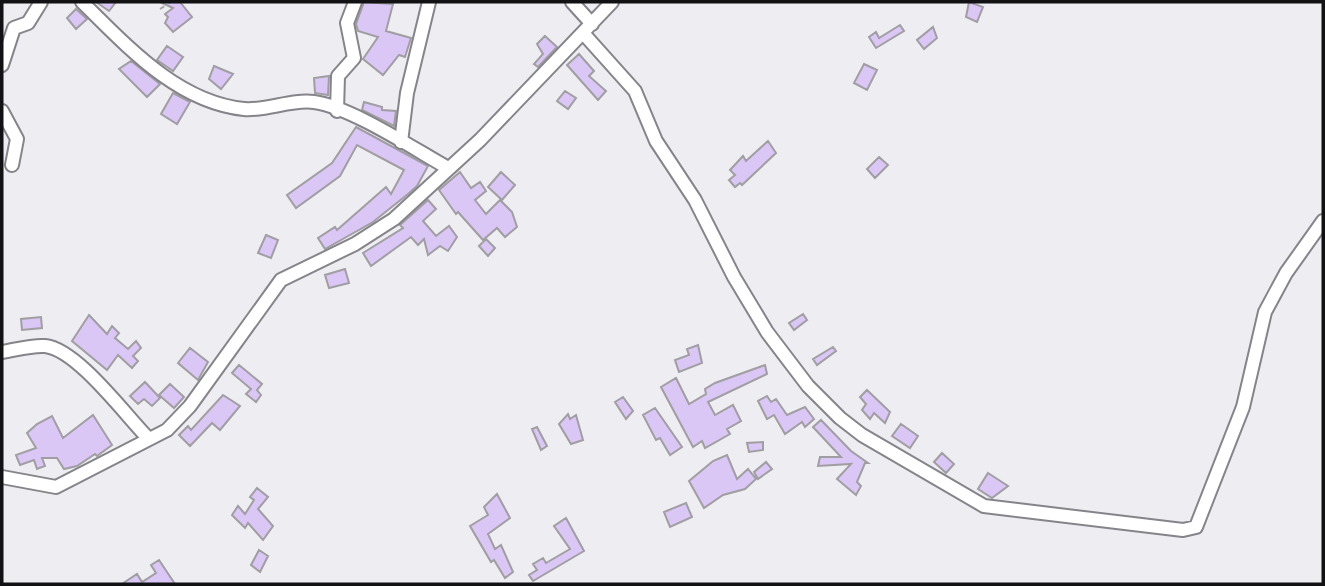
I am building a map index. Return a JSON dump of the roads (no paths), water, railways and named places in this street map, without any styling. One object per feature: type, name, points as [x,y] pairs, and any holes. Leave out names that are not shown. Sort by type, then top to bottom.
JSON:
[{"type":"street","points":[[2,65],[14,28],[28,23],[41,2]]},
{"type":"street","points":[[82,2],[158,73],[195,93],[242,109],[312,102],[401,142],[448,168]]},
{"type":"street","points":[[337,111],[340,73],[351,62],[354,54],[347,23],[355,2]]},
{"type":"street","points":[[401,142],[407,93],[429,2]]},
{"type":"street","points":[[572,2],[588,29],[635,91],[656,141],[695,200],[734,277],[767,332],[807,386],[862,435],[970,500],[999,510],[1093,517],[1183,530],[1196,527],[1243,407],[1265,312],[1286,273],[1323,221]]},
{"type":"street","points":[[2,477],[56,486],[149,439],[180,418],[281,280],[383,228],[448,168],[612,2]]},
{"type":"street","points":[[2,110],[17,139],[12,165]]},
{"type":"street","points":[[2,352],[45,346],[57,349],[78,365],[149,439]]}]
